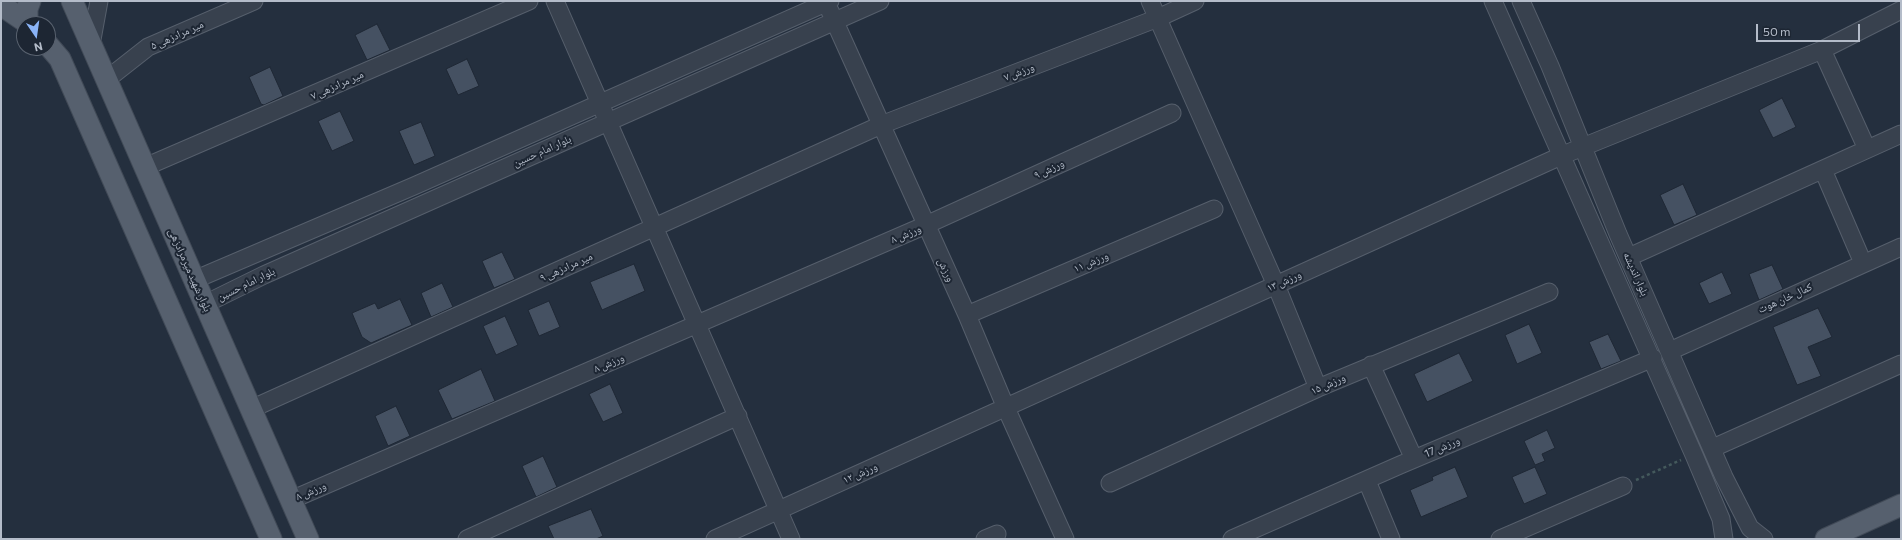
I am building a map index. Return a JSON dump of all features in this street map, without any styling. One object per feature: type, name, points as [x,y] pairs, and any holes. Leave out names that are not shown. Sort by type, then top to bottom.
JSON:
[{"type":"main road","points":[[28,16],[27,9],[30,1]]},
{"type":"main road","name":"بلوار شهید میرمرادزهی","points":[[72,1],[308,539]]},
{"type":"main road","points":[[1,5],[18,16]]},
{"type":"main road","points":[[56,55],[60,59],[271,539]]},
{"type":"main road","points":[[1826,539],[1901,505]]},
{"type":"street","points":[[91,45],[98,1]]},
{"type":"street","name":"میر مرادزهی ۵","points":[[106,80],[148,47],[254,1]]},
{"type":"street","name":"میر مرادزهی ۷","points":[[145,167],[529,1]]},
{"type":"street","points":[[555,1],[791,539]]},
{"type":"street","name":"بلوار امام حسین","points":[[205,304],[264,275],[880,1]]},
{"type":"street","points":[[1150,1],[1276,285],[1318,388]]},
{"type":"street","name":"ورزش ۷","points":[[881,125],[1158,18],[1196,1]]},
{"type":"street","name":"بلوار اندیشه","points":[[1493,1],[1653,358],[1721,519],[1724,539]]},
{"type":"street","name":"بلوار اندیشه","points":[[1521,1],[1550,66],[1628,257],[1740,509],[1750,528],[1764,539]]},
{"type":"street","name":"بلوار امام حسین","points":[[194,280],[407,189],[827,2]]},
{"type":"street","name":"ورزش","points":[[827,2],[834,21],[967,315],[1006,408],[1065,539]]},
{"type":"street","name":"ورزش ۱۳","points":[[1006,408],[1563,155],[1822,50],[1901,10]]},
{"type":"street","points":[[1822,50],[1867,150]]},
{"type":"street","name":"ورزش ۹","points":[[926,225],[1172,113]]},
{"type":"street","name":"میر مرادزهی ۹","points":[[251,409],[881,125]]},
{"type":"street","points":[[1628,257],[1901,134]]},
{"type":"street","points":[[1822,170],[1863,263]]},
{"type":"street","name":"ورزش ۱۱","points":[[967,315],[1214,209]]},
{"type":"street","name":"ورزش ۸","points":[[291,500],[926,225]]},
{"type":"street","name":"کمال خان هوت","points":[[1670,351],[1901,247]]},
{"type":"street","name":"ورزش ۱۵","points":[[1110,483],[1318,388],[1549,292]]},
{"type":"street","name":"ورزش 17","points":[[1232,539],[1367,481],[1414,459],[1653,358]]},
{"type":"street","points":[[1713,448],[1901,364]]},
{"type":"street","points":[[1371,365],[1414,459]]},
{"type":"street","name":"ورزش ۱۲","points":[[715,539],[778,509],[1006,408]]},
{"type":"street","points":[[467,539],[738,416]]},
{"type":"street","points":[[1367,481],[1390,539]]},
{"type":"street","points":[[1500,539],[1623,486]]},
{"type":"path","points":[[1623,486],[1694,455]]},
{"type":"building","points":[[377,24],[390,50],[367,60],[355,35]]},
{"type":"building","points":[[467,59],[479,86],[458,95],[446,69]]},
{"type":"building","points":[[270,67],[283,96],[264,105],[261,104],[249,77]]},
{"type":"building","points":[[1782,98],[1796,127],[1773,138],[1759,110]]},
{"type":"building","points":[[340,111],[354,141],[332,151],[318,121]]},
{"type":"building","points":[[421,122],[435,156],[414,165],[399,131]]},
{"type":"building","points":[[1683,184],[1697,215],[1674,225],[1660,195]]},
{"type":"building","points":[[502,252],[515,279],[494,288],[482,261]]},
{"type":"building","points":[[634,264],[645,291],[602,310],[590,282]]},
{"type":"building","points":[[1772,265],[1783,289],[1759,300],[1749,274]]},
{"type":"building","points":[[1722,272],[1732,294],[1709,304],[1699,283]]},
{"type":"building","points":[[442,283],[453,307],[431,317],[421,293]]},
{"type":"building","points":[[400,299],[412,325],[371,343],[362,337],[352,313],[375,303],[378,309]]},
{"type":"building","points":[[549,301],[560,327],[539,336],[528,310]]},
{"type":"building","points":[[1818,308],[1832,337],[1808,347],[1821,376],[1797,385],[1773,327]]},
{"type":"building","points":[[505,316],[518,345],[496,355],[483,326]]},
{"type":"building","points":[[1529,324],[1542,353],[1517,364],[1505,335]]},
{"type":"building","points":[[1608,334],[1621,361],[1601,369],[1589,342]]},
{"type":"building","points":[[1459,353],[1473,381],[1427,402],[1414,374]]},
{"type":"building","points":[[481,369],[495,401],[452,419],[438,390]]},
{"type":"building","points":[[610,384],[623,413],[603,422],[589,394]]},
{"type":"building","points":[[396,406],[410,436],[388,446],[375,416]]},
{"type":"building","points":[[1547,430],[1555,448],[1542,454],[1545,461],[1535,465],[1524,441]]},
{"type":"building","points":[[543,456],[557,487],[536,497],[522,466]]},
{"type":"building","points":[[1455,467],[1468,497],[1421,517],[1410,490],[1433,480],[1432,477]]},
{"type":"building","points":[[1535,467],[1547,494],[1524,504],[1512,477]]},
{"type":"building","points":[[591,509],[603,536],[596,539],[554,539],[548,526]]}]
